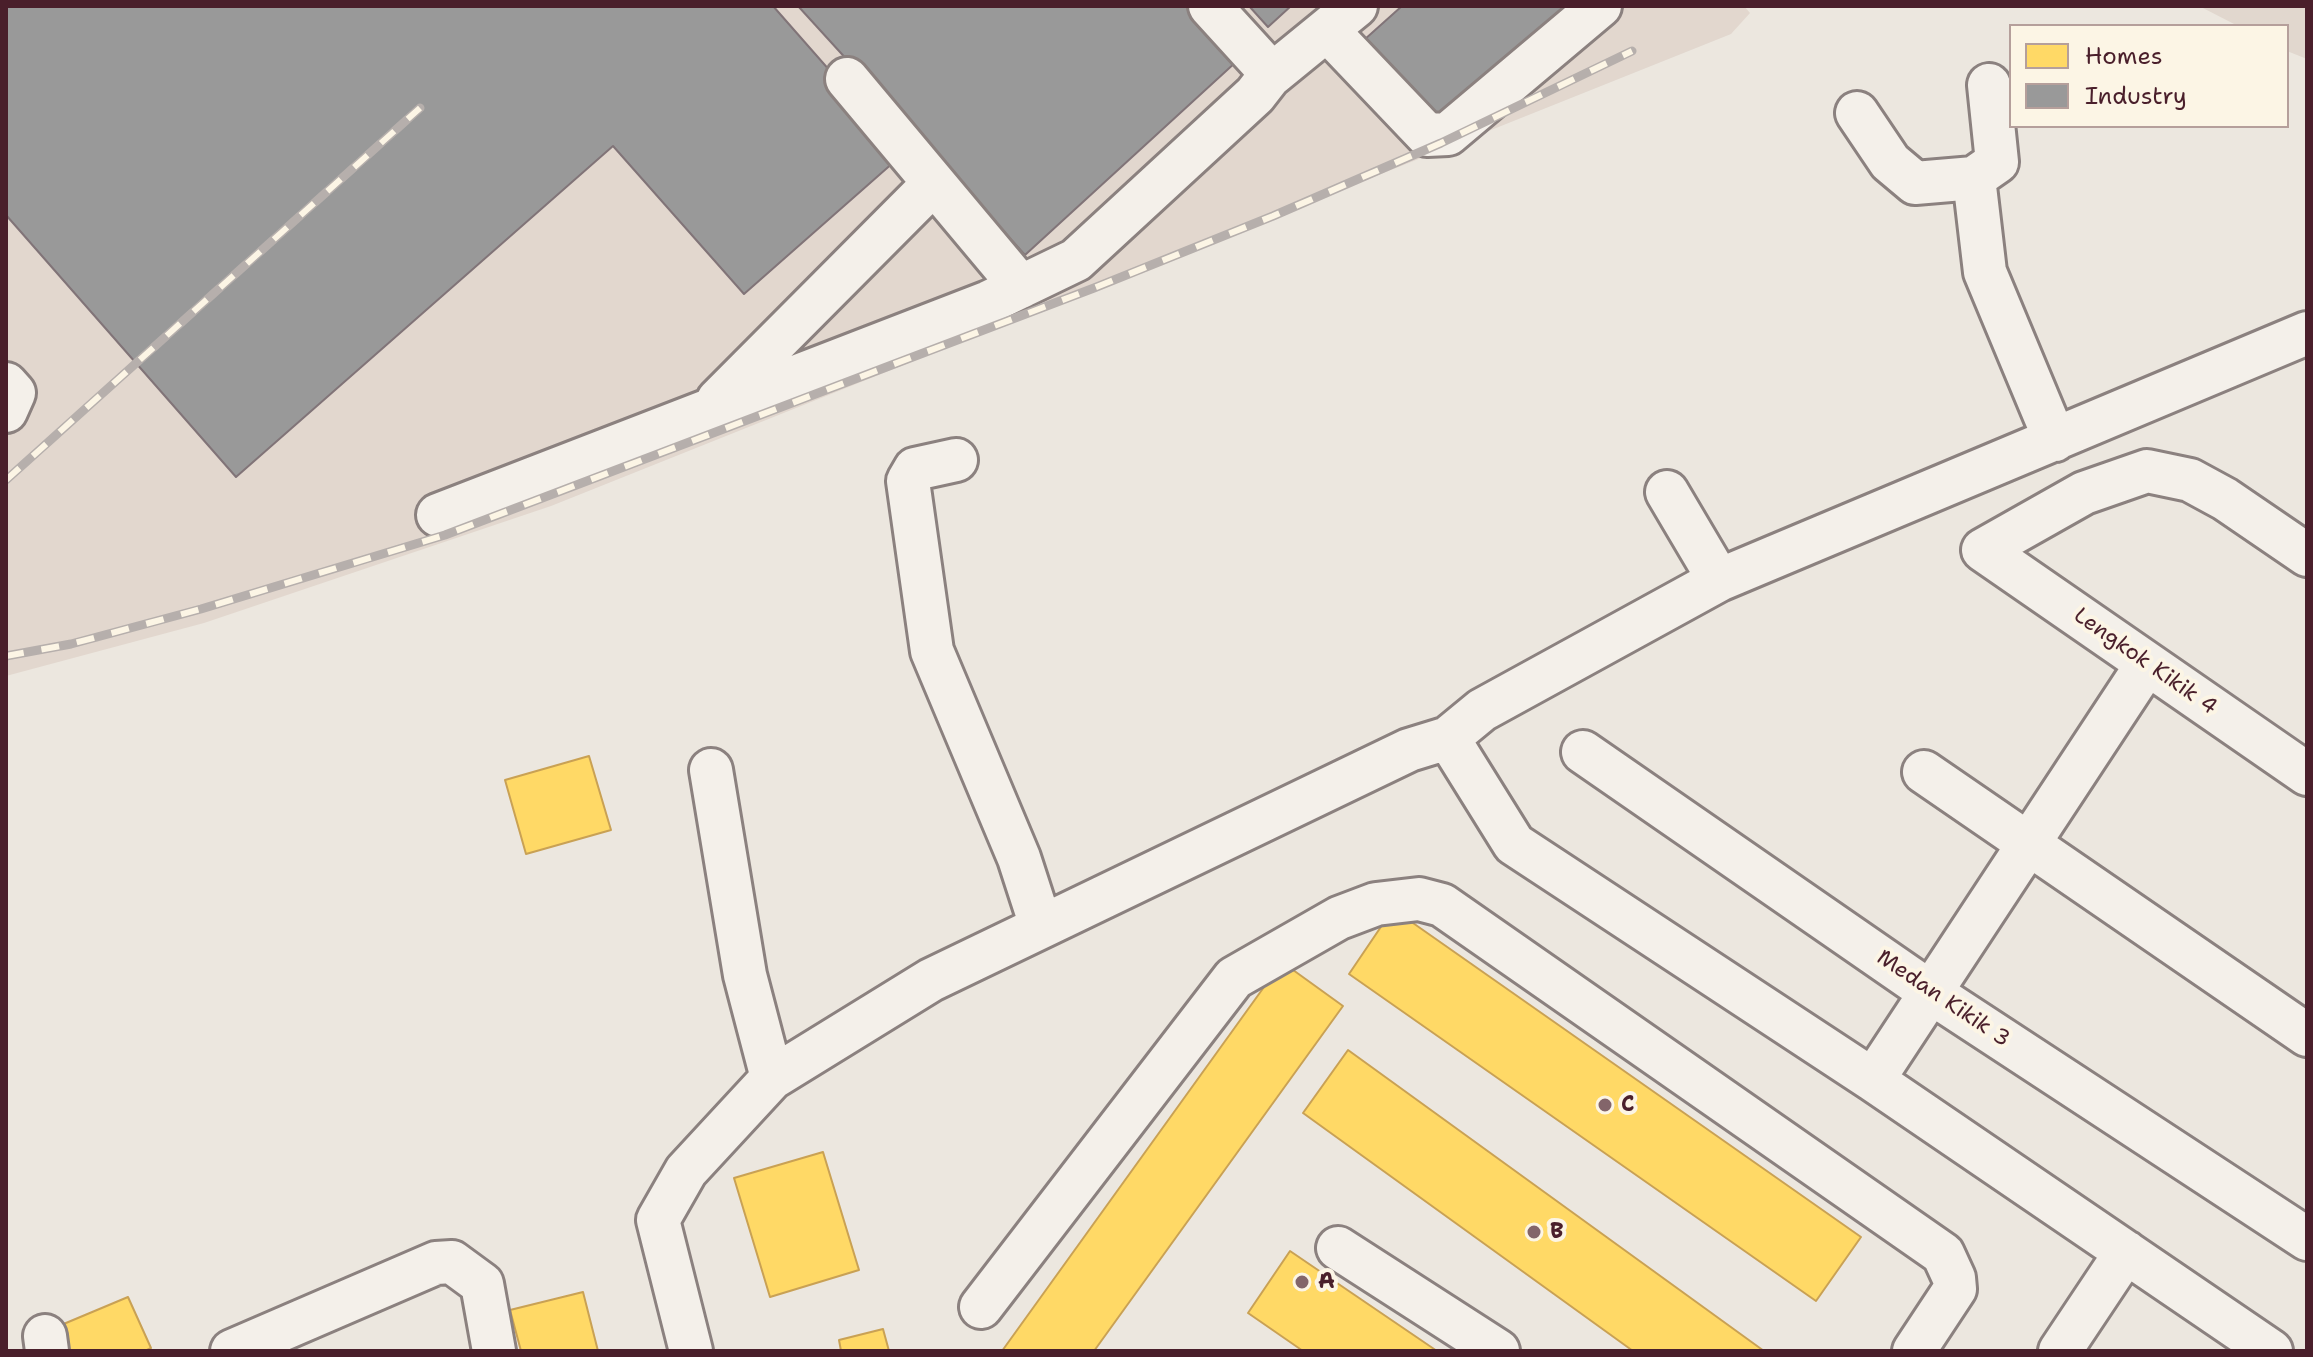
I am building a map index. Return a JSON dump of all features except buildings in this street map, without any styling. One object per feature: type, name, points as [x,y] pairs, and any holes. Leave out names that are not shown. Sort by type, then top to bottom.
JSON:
[{"type":"street","points":[[1210,6],[1261,62],[1269,77]]},
{"type":"street","points":[[438,515],[989,302],[1076,260],[1255,95],[1269,77],[1342,18],[1418,127],[1427,135],[1448,134],[1600,6]]},
{"type":"street","points":[[847,79],[1021,287]]},
{"type":"street","points":[[1857,113],[1890,162],[1915,183],[1974,178],[1997,162],[1989,85]]},
{"type":"street","points":[[1974,178],[1985,272],[2055,440]]},
{"type":"street","points":[[706,412],[934,183]]},
{"type":"street","points":[[691,1351],[658,1220],[686,1171],[772,1078],[931,980],[1409,750],[1448,738],[1482,710],[1719,580],[2307,333]]},
{"type":"street","points":[[6,384],[14,393],[6,411]]},
{"type":"street","points":[[956,460],[915,469],[908,481],[932,651],[1019,858],[1041,926]]},
{"type":"street","name":"Lengkok Kikik 4","points":[[2307,555],[2225,499],[2190,480],[2147,471],[2084,493],[1983,550],[2307,774]]},
{"type":"street","points":[[1667,492],[1719,580]]},
{"type":"street","points":[[1873,1080],[2147,664]]},
{"type":"street","points":[[1448,738],[1514,844],[1873,1080],[2271,1351]]},
{"type":"street","name":"Medan Kikik 3","points":[[1583,752],[1930,992],[2307,1239]]},
{"type":"street","points":[[711,770],[745,975],[772,1078]]},
{"type":"street","points":[[1924,772],[2307,1035]]},
{"type":"street","points":[[981,1307],[1234,978],[1339,918],[1376,904],[1419,899],[1442,905],[1943,1254],[1954,1278],[1955,1289],[1914,1351]]},
{"type":"street","points":[[1338,1248],[1498,1351]]},
{"type":"street","points":[[2060,1351],[2126,1252]]},
{"type":"street","points":[[232,1351],[436,1263],[452,1262],[482,1284],[494,1351]]},
{"type":"shaded area","points":[[6,6],[1744,6],[1750,13],[1731,34],[551,506],[204,623],[6,676]]},
{"type":"shaded area","points":[[2199,6],[2307,6],[2307,59],[2289,52],[2289,24],[2234,24]]},
{"type":"railway","points":[[6,656],[71,644],[201,609],[445,535],[1094,288],[1273,216],[1441,143],[1632,51]]},
{"type":"railway","points":[[6,480],[420,108]]},
{"type":"place","name":"C","points":[[1605,1105]]},
{"type":"place","name":"B","points":[[1534,1232]]},
{"type":"place","name":"A","points":[[1302,1282]]}]
